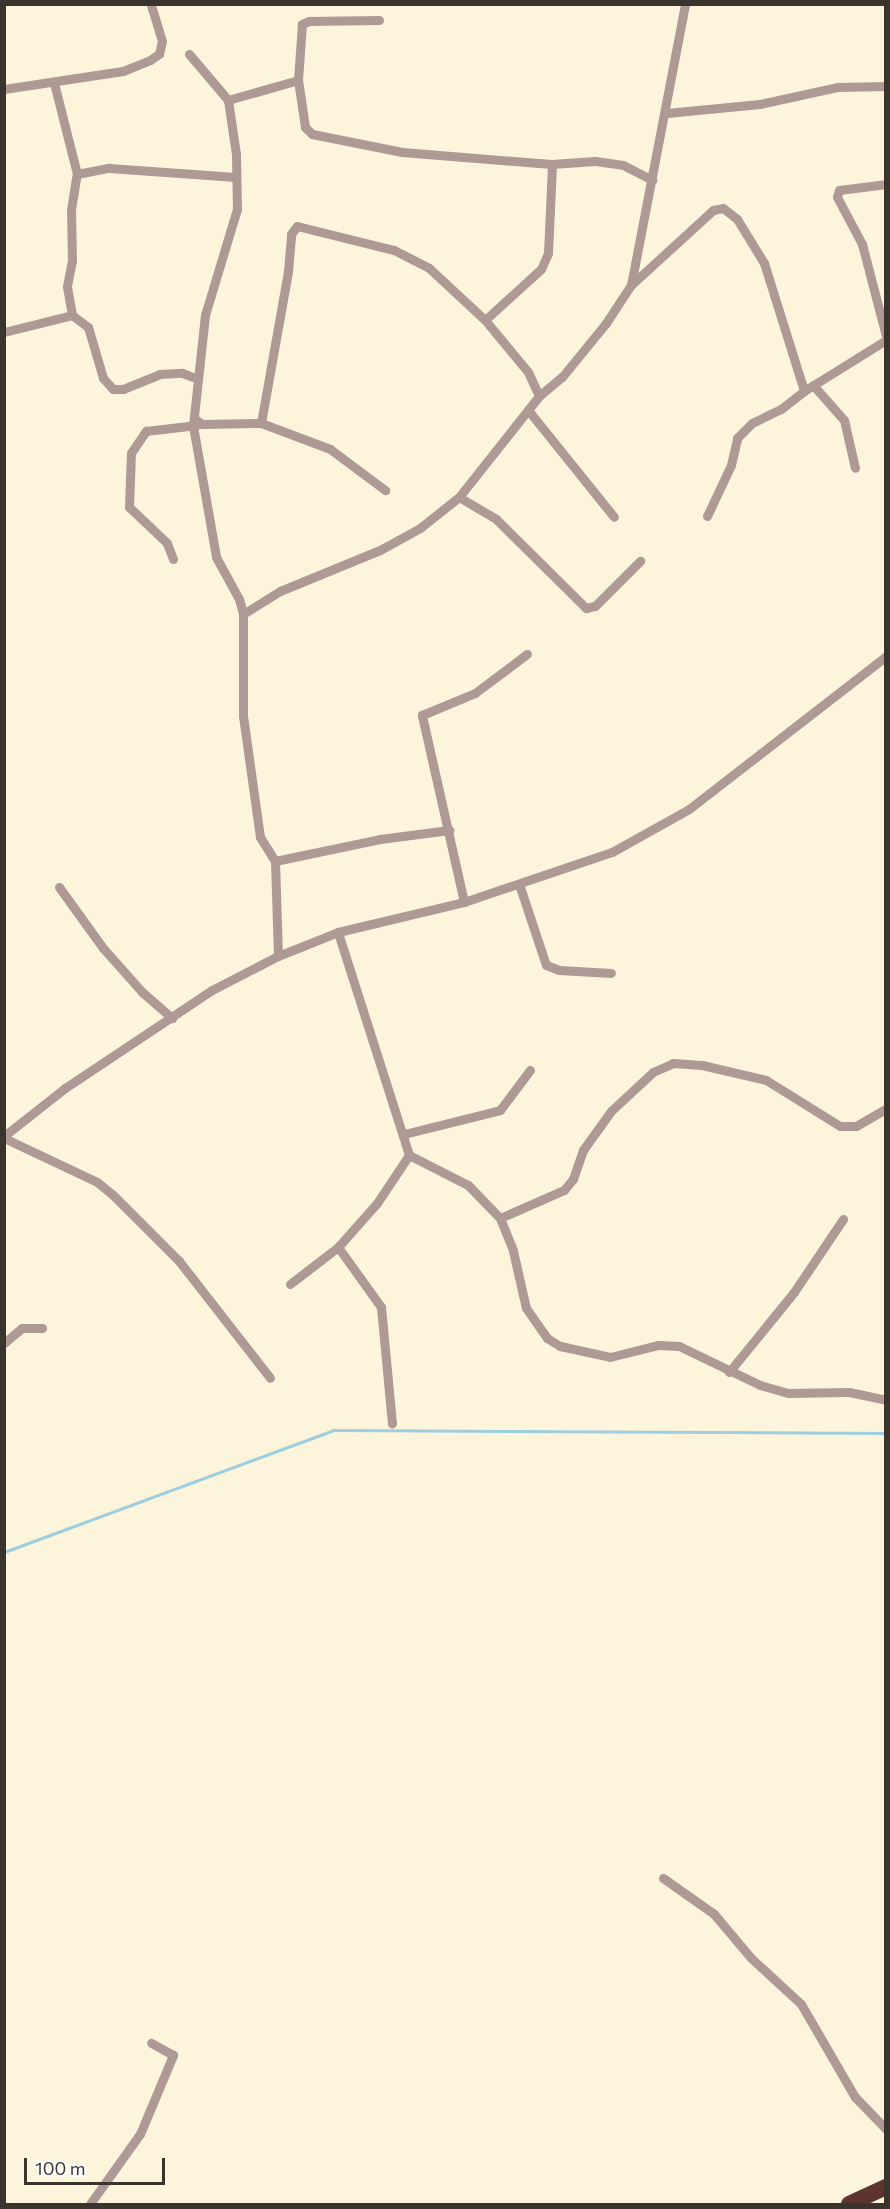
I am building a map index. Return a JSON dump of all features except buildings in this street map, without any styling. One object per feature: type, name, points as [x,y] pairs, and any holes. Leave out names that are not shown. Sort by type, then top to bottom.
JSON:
[{"type":"highway","points":[[849,2205],[885,2187]]},
{"type":"street","points":[[4,89],[123,71],[159,54],[162,41],[150,4]]},
{"type":"street","points":[[632,285],[667,113],[685,4]]},
{"type":"street","points":[[379,20],[309,21],[302,24],[297,80],[306,127],[312,134],[402,152],[552,164],[596,161],[623,165],[652,180]]},
{"type":"street","points":[[189,54],[228,100],[236,177],[237,209],[205,315],[196,378],[197,423],[216,557],[243,614],[243,716],[260,837],[275,861],[278,956]]},
{"type":"street","points":[[228,100],[297,80]]},
{"type":"street","points":[[54,83],[77,174],[71,210],[72,261],[67,286],[72,315],[88,327],[103,378],[113,388],[123,388],[160,374],[182,373],[196,378]]},
{"type":"street","points":[[667,113],[760,104],[838,87],[885,86]]},
{"type":"street","points":[[485,320],[541,269],[545,261],[553,200],[552,164]]},
{"type":"street","points":[[77,174],[109,168],[236,177]]},
{"type":"street","points":[[707,516],[744,430],[885,338],[862,244],[837,196],[839,190],[885,184]]},
{"type":"street","points":[[243,614],[280,591],[390,544],[420,528],[459,497],[539,396],[562,377],[632,285],[712,210],[731,212],[764,263],[804,391]]},
{"type":"street","points":[[261,423],[294,228],[394,250],[429,268],[485,320],[528,372],[539,396]]},
{"type":"street","points":[[4,332],[72,315]]},
{"type":"street","points":[[813,385],[844,420],[855,468]]},
{"type":"street","points":[[528,410],[614,517]]},
{"type":"street","points":[[173,559],[167,543],[129,507],[131,453],[146,430],[197,423],[261,423],[330,449],[385,490]]},
{"type":"street","points":[[459,497],[496,519],[586,608],[595,606],[640,561]]},
{"type":"street","points":[[464,902],[422,715],[475,693],[527,654]]},
{"type":"street","points":[[270,1378],[179,1261],[112,1194],[97,1182],[4,1137],[65,1088],[212,990],[278,956],[338,932],[464,902],[612,852],[689,809],[884,659]]},
{"type":"street","points":[[275,861],[380,838],[449,830]]},
{"type":"street","points":[[519,884],[546,965],[559,970],[611,973]]},
{"type":"street","points":[[59,887],[103,948],[142,992],[172,1018]]},
{"type":"street","points":[[290,1284],[338,1247],[378,1203],[409,1155],[338,932]]},
{"type":"street","points":[[501,1218],[564,1190],[583,1150],[611,1111],[653,1072],[674,1063],[702,1065],[766,1080],[840,1126],[856,1126],[885,1109]]},
{"type":"street","points":[[404,1134],[500,1110],[530,1070]]},
{"type":"street","points":[[409,1155],[468,1185],[501,1218],[513,1251],[526,1308],[547,1338],[560,1346],[610,1357],[658,1345],[679,1346],[729,1372],[788,1393],[849,1392],[885,1400]]},
{"type":"street","points":[[729,1372],[794,1292],[843,1219]]},
{"type":"street","points":[[338,1247],[381,1308],[392,1423]]},
{"type":"street","points":[[4,1343],[22,1328],[42,1328]]},
{"type":"street","points":[[663,1878],[714,1914],[751,1958],[801,2004],[855,2097],[885,2129]]},
{"type":"street","points":[[90,2205],[140,2134],[173,2055],[151,2043]]},
{"type":"waterway","points":[[4,1552],[333,1430],[886,1433]]}]
